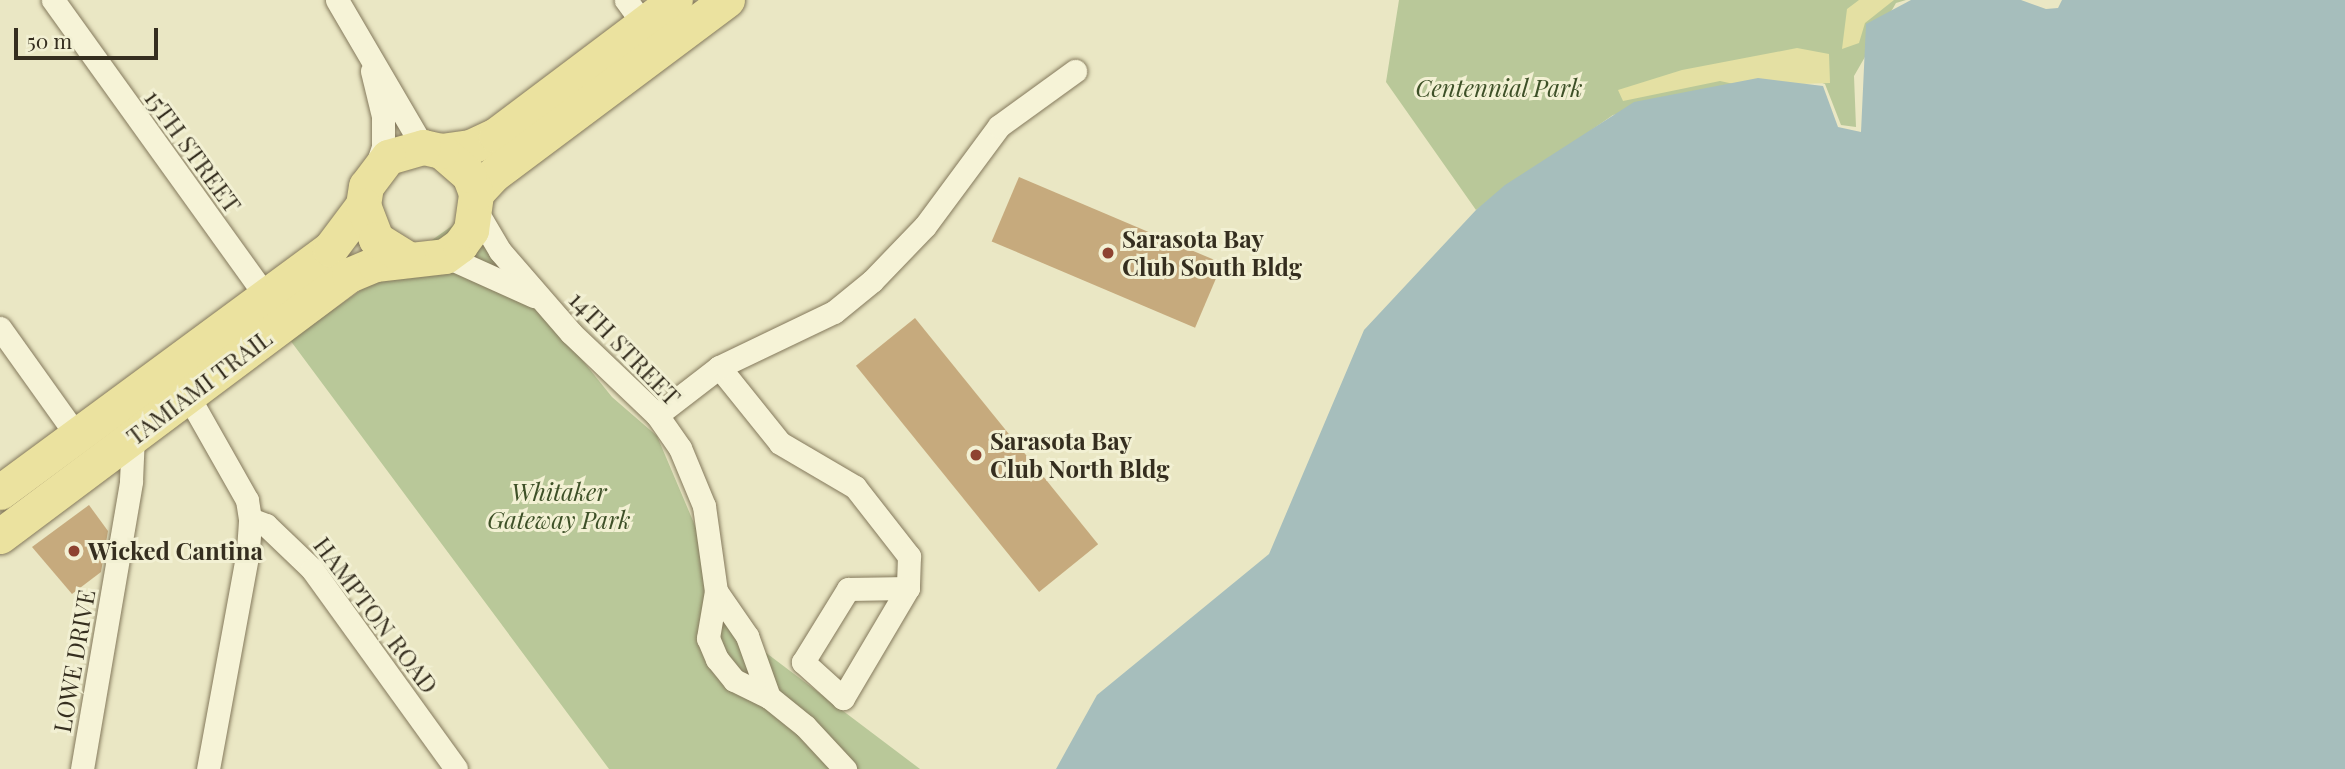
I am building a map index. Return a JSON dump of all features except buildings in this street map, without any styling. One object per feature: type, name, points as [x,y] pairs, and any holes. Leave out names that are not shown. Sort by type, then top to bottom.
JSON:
[{"type":"main road","points":[[375,170],[388,157],[432,149],[471,148],[496,135],[634,12],[675,0]]},
{"type":"main road","points":[[445,256],[471,230],[477,202],[494,174],[727,0]]},
{"type":"main road","points":[[432,149],[469,175],[477,202]]},
{"type":"main road","name":"TAMIAMI TRAIL","points":[[0,492],[267,298],[330,249],[363,205],[375,170]]},
{"type":"main road","points":[[363,205],[376,239],[408,260]]},
{"type":"main road","name":"TAMIAMI TRAIL","points":[[0,536],[349,275],[375,264],[445,256]]},
{"type":"main road","points":[[187,394],[188,375],[195,365],[258,319],[267,298]]},
{"type":"main road","points":[[0,506],[49,456]]},
{"type":"street","name":"15TH STREET","points":[[53,0],[267,298]]},
{"type":"street","points":[[337,0],[432,149]]},
{"type":"street","points":[[365,45],[383,116],[383,148],[375,170]]},
{"type":"street","points":[[657,415],[719,367],[834,312],[873,281],[925,226],[999,126],[1075,71]]},
{"type":"street","name":"14TH STREET","points":[[477,202],[500,251],[543,301],[657,415],[680,448],[699,490],[716,591],[708,630],[710,645],[734,680],[769,697],[817,736],[845,769]]},
{"type":"street","name":"14TH STREET","points":[[445,256],[543,301]]},
{"type":"street","points":[[0,328],[77,436]]},
{"type":"street","points":[[719,367],[780,443],[855,487],[909,556],[908,588],[843,698],[803,662],[848,589],[908,588]]},
{"type":"street","points":[[187,394],[247,500],[250,519],[248,550],[208,769]]},
{"type":"street","name":"LOWE DRIVE","points":[[82,769],[131,481],[133,436]]},
{"type":"street","name":"HAMPTON ROAD","points":[[250,519],[266,524],[312,569],[456,769]]},
{"type":"street","name":"14TH STREET","points":[[716,591],[747,636],[769,697]]},
{"type":"green space","name":"Centennial Park","points":[[1399,0],[1906,0],[1896,3],[1854,76],[1856,127],[1841,125],[1825,84],[1807,77],[1613,115],[1476,210],[1386,82]]},
{"type":"green space","name":"Whitaker Gateway Park","points":[[466,216],[612,397],[657,436],[741,634],[920,769],[609,769],[290,340]]},
{"type":"sand","points":[[1859,0],[1894,0],[1865,23],[1859,43],[1842,49],[1847,9]]},
{"type":"sand","points":[[1797,48],[1829,54],[1830,83],[1743,86],[1720,81],[1623,101],[1618,90],[1682,70]]},
{"type":"water","points":[[1911,0],[2021,0],[2046,9],[2058,8],[2062,0],[2345,0],[2345,769],[1056,769],[1097,695],[1269,554],[1364,330],[1476,210],[1505,185],[1634,102],[1758,78],[1823,86],[1838,127],[1861,132],[1866,24]]},
{"type":"place","name":"Sarasota Bay Club South Bldg","points":[[1108,253]]},
{"type":"place","name":"Sarasota Bay Club North Bldg","points":[[976,455]]},
{"type":"place","name":"Wicked Cantina","points":[[74,551]]}]
